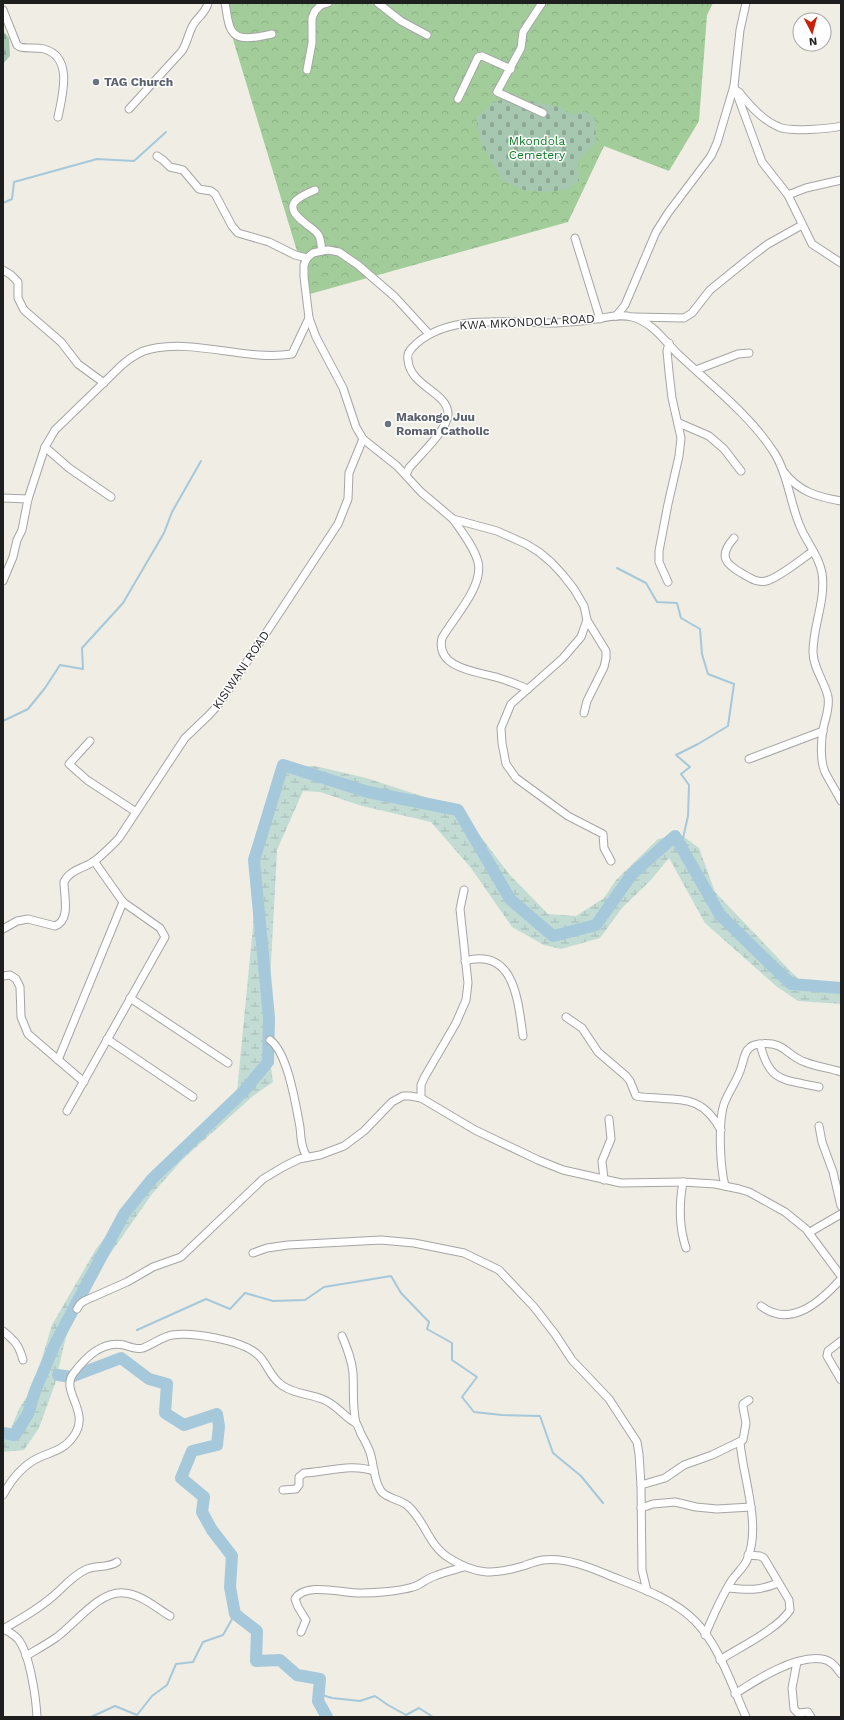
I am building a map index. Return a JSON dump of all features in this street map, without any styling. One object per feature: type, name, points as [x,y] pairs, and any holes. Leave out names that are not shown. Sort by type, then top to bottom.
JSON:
[{"type":"street","points":[[129,109],[182,52],[187,44],[192,27],[207,8],[208,3]]},
{"type":"street","points":[[225,3],[232,31],[237,36],[251,37],[272,34]]},
{"type":"street","points":[[307,70],[312,43],[312,18],[315,11],[328,3]]},
{"type":"street","points":[[378,3],[396,18],[427,35]]},
{"type":"street","points":[[542,3],[523,32],[522,44],[511,68],[497,92],[543,113]]},
{"type":"street","points":[[616,316],[625,305],[656,232],[668,213],[711,156],[717,143],[734,86],[740,30],[746,3]]},
{"type":"street","points":[[3,10],[17,45],[20,47],[46,50],[54,54],[60,60],[64,76],[58,117]]},
{"type":"street","points":[[458,99],[478,57],[482,56],[511,68]]},
{"type":"street","points":[[734,86],[756,111],[779,128],[820,129],[841,126]]},
{"type":"street","points":[[734,86],[762,162],[788,195],[812,244],[841,263]]},
{"type":"street","points":[[157,156],[170,167],[183,170],[199,189],[211,191],[215,194],[232,226],[238,233],[268,242],[295,255],[307,258]]},
{"type":"street","points":[[788,195],[806,188],[841,180]]},
{"type":"street","points":[[315,190],[299,196],[293,206],[293,209],[299,219],[319,236],[322,251]]},
{"type":"street","name":"KWA MKONDOLA ROAD","points":[[406,475],[413,464],[441,432],[446,422],[448,413],[442,401],[414,377],[408,367],[407,355],[410,350],[429,334],[438,329],[461,324],[499,322],[558,322],[616,316],[684,318],[692,313],[715,286],[752,256],[768,244],[802,225]]},
{"type":"street","points":[[575,238],[600,318]]},
{"type":"street","points":[[429,334],[395,297],[339,252],[328,250],[322,251],[313,253],[307,258],[304,265],[304,277],[309,318],[316,338],[343,388],[356,427],[363,439],[388,458],[422,492],[453,519],[466,538],[478,561],[479,573],[476,584],[442,638],[441,643],[444,655],[448,660],[460,667],[504,679],[528,689]]},
{"type":"street","points":[[3,270],[18,282],[18,298],[24,310],[57,339],[78,364],[104,383]]},
{"type":"street","points":[[631,317],[654,328],[678,354],[709,381],[758,431],[775,455],[782,469],[798,522],[817,557],[822,574],[822,602],[813,653],[814,662],[828,696],[829,707],[823,730],[823,767],[841,801]]},
{"type":"street","points":[[3,580],[22,530],[28,499],[45,447],[55,430],[129,359],[151,349],[190,347],[259,355],[292,354],[309,318]]},
{"type":"street","points":[[668,582],[659,562],[668,504],[679,456],[681,438],[679,423],[672,398],[669,372],[669,343]]},
{"type":"street","points":[[696,370],[738,354],[749,353]]},
{"type":"street","points":[[679,423],[709,436],[724,449],[741,471]]},
{"type":"street","name":"KISIWANI ROAD","points":[[3,929],[18,921],[28,919],[52,926],[59,925],[62,922],[64,916],[64,882],[66,878],[73,872],[94,861],[107,851],[119,838],[185,738],[219,704],[311,563],[333,534],[344,511],[348,498],[350,473],[363,439]]},
{"type":"street","points":[[45,447],[69,468],[111,497]]},
{"type":"street","points":[[782,469],[791,481],[800,488],[817,496],[841,502]]},
{"type":"street","points":[[3,498],[28,499]]},
{"type":"street","points":[[453,519],[497,530],[526,544],[539,552],[552,563],[574,589],[584,606],[587,620],[606,651],[604,667],[587,701],[584,713]]},
{"type":"street","points":[[734,538],[725,553],[726,561],[732,568],[759,582],[770,580],[813,551]]},
{"type":"street","points":[[587,620],[581,637],[573,647],[511,704],[502,728],[502,743],[506,764],[516,778],[572,818],[603,834],[604,848],[611,861]]},
{"type":"street","points":[[749,759],[823,730]]},
{"type":"street","points":[[90,741],[69,764],[87,780],[136,812]]},
{"type":"street","points":[[67,1111],[164,937],[160,928],[123,902],[94,861]]},
{"type":"street","points":[[421,1098],[421,1085],[424,1078],[464,1009],[468,991],[460,909],[464,890]]},
{"type":"street","points":[[58,1060],[123,902]]},
{"type":"street","points":[[465,961],[476,958],[486,959],[498,965],[508,974],[518,998],[523,1036]]},
{"type":"street","points":[[3,976],[10,974],[16,979],[20,987],[21,1017],[28,1034],[84,1082]]},
{"type":"street","points":[[130,998],[228,1063]]},
{"type":"street","points":[[566,1017],[582,1028],[598,1052],[626,1076],[630,1081],[636,1096],[665,1098],[692,1102],[700,1105],[713,1116],[721,1130]]},
{"type":"street","points":[[108,1039],[193,1097]]},
{"type":"street","points":[[270,1040],[278,1050],[292,1086],[302,1145],[307,1157]]},
{"type":"street","points":[[760,1044],[768,1066],[778,1077],[784,1080],[819,1087]]},
{"type":"street","points":[[725,1186],[722,1165],[721,1130],[723,1107],[740,1071],[745,1052],[753,1045],[760,1044],[780,1046],[805,1062],[841,1072]]},
{"type":"street","points":[[77,1309],[84,1301],[127,1282],[153,1267],[181,1257],[263,1179],[287,1164],[307,1157],[320,1155],[344,1146],[364,1131],[392,1102],[410,1096],[421,1098],[475,1130],[538,1160],[563,1170],[604,1180],[631,1183],[683,1182],[725,1186],[739,1189],[762,1199],[798,1221],[810,1232],[841,1276]]},
{"type":"street","points":[[604,1180],[602,1156],[609,1147],[611,1139],[609,1119]]},
{"type":"street","points":[[820,1126],[822,1142],[834,1172],[841,1206]]},
{"type":"street","points":[[683,1182],[680,1219],[681,1233],[686,1248]]},
{"type":"street","points":[[810,1232],[841,1214]]},
{"type":"street","points":[[253,1253],[267,1248],[288,1245],[381,1240],[414,1243],[464,1252],[499,1270],[534,1307],[555,1334],[572,1360],[605,1395],[628,1427],[636,1442],[639,1454],[641,1485],[642,1570],[646,1591]]},
{"type":"street","points":[[761,1306],[766,1310],[783,1315],[795,1313],[821,1300],[841,1279]]},
{"type":"street","points":[[3,1332],[13,1339],[19,1347],[23,1360]]},
{"type":"street","points":[[3,1495],[10,1482],[28,1465],[66,1446],[75,1435],[80,1422],[78,1409],[69,1383],[71,1377],[95,1351],[104,1346],[116,1343],[139,1349],[172,1335],[206,1336],[233,1343],[257,1354],[272,1377],[281,1385],[292,1391],[323,1399],[356,1423]]},
{"type":"street","points":[[342,1336],[349,1352],[353,1373],[353,1406],[356,1423],[370,1453],[374,1471],[382,1492],[408,1506],[425,1528],[439,1552],[475,1572],[491,1573],[507,1570],[540,1560],[555,1559],[601,1572],[646,1591],[678,1607],[695,1622],[705,1635],[720,1660],[746,1717]]},
{"type":"street","points":[[841,1341],[828,1351],[827,1356],[841,1380]]},
{"type":"street","points":[[641,1485],[665,1478],[684,1465],[743,1440],[745,1431],[743,1404],[749,1400]]},
{"type":"street","points":[[705,1635],[722,1596],[744,1565],[748,1555],[752,1525],[751,1507],[742,1466],[740,1442]]},
{"type":"street","points":[[283,1490],[296,1489],[299,1485],[299,1477],[304,1473],[352,1467],[374,1471]]},
{"type":"street","points":[[641,1508],[653,1504],[675,1502],[696,1507],[717,1509],[751,1507]]},
{"type":"street","points":[[720,1660],[768,1630],[787,1615],[790,1610],[790,1606],[764,1558],[760,1556],[748,1555]]},
{"type":"street","points":[[37,1717],[34,1693],[26,1656],[18,1640],[3,1629],[33,1612],[66,1583],[86,1569],[92,1567],[111,1566],[117,1562]]},
{"type":"street","points":[[301,1632],[306,1620],[295,1599],[305,1591],[330,1590],[361,1593],[407,1588],[420,1584],[433,1576],[464,1567]]},
{"type":"street","points":[[728,1588],[747,1590],[769,1587],[778,1583]]},
{"type":"street","points":[[26,1656],[56,1638],[103,1598],[118,1592],[138,1596],[170,1616]]},
{"type":"street","points":[[735,1694],[770,1672],[797,1662],[822,1659],[833,1664],[841,1674]]},
{"type":"street","points":[[797,1662],[792,1688],[794,1709],[799,1714],[808,1712],[811,1717]]},
{"type":"green space","points":[[222,3],[713,3],[707,15],[699,121],[669,171],[604,146],[568,222],[310,294]]},
{"type":"green space","points":[[3,31],[9,38],[10,56],[3,64]]},
{"type":"green space","name":"Mkondola Cemetery","points":[[510,97],[560,107],[572,115],[585,111],[595,118],[596,142],[578,161],[579,181],[565,190],[543,192],[524,190],[503,181],[481,144],[476,118],[492,103]]},
{"type":"green space","points":[[280,766],[315,766],[366,778],[459,808],[509,874],[548,914],[576,916],[604,898],[616,880],[658,839],[680,834],[699,848],[715,892],[799,980],[841,984],[841,1004],[798,1001],[776,986],[705,923],[669,858],[650,881],[622,908],[600,938],[561,949],[544,945],[512,927],[471,868],[431,822],[362,806],[320,792],[303,791],[277,850],[267,1039],[273,1082],[253,1096],[183,1159],[152,1194],[73,1307],[55,1384],[39,1428],[24,1450],[3,1452],[3,1435],[8,1436],[19,1409],[34,1385],[52,1325],[96,1249],[139,1194],[173,1158],[236,1102],[253,926],[254,858]]},
{"type":"waterway","points":[[3,203],[12,199],[14,182],[97,159],[134,161],[166,132]]},
{"type":"waterway","points":[[3,721],[28,709],[45,688],[60,665],[83,669],[82,648],[123,603],[164,533],[172,512],[201,461]]},
{"type":"waterway","points":[[617,568],[646,583],[657,602],[677,603],[681,618],[700,629],[702,654],[708,674],[734,684],[728,726],[676,755],[690,767],[681,774],[689,785],[688,816],[681,847]]},
{"type":"waterway","points":[[3,1433],[15,1435],[28,1414],[35,1391],[55,1344],[124,1214],[152,1179],[244,1091],[268,1062],[269,1018],[254,860],[283,765],[368,792],[458,810],[510,899],[553,936],[596,925],[632,874],[675,836],[720,915],[791,984],[841,988]]},
{"type":"waterway","points":[[137,1330],[206,1299],[230,1309],[245,1293],[273,1301],[305,1300],[324,1287],[391,1276],[401,1293],[429,1322],[427,1329],[452,1343],[452,1360],[477,1377],[462,1397],[474,1412],[502,1415],[540,1416],[553,1453],[581,1476],[603,1503]]},
{"type":"waterway","points":[[58,1375],[71,1377],[121,1358],[149,1379],[167,1384],[165,1413],[184,1425],[217,1414],[219,1426],[217,1445],[192,1451],[181,1478],[204,1497],[202,1512],[212,1530],[232,1556],[230,1587],[235,1614],[257,1631],[256,1661],[280,1660],[297,1675],[320,1679],[318,1701],[327,1717]]},
{"type":"waterway","points":[[91,1717],[115,1706],[137,1715],[152,1696],[167,1685],[176,1664],[193,1662],[203,1642],[223,1635],[235,1614]]},
{"type":"waterway","points":[[319,1694],[332,1698],[360,1701],[375,1696],[406,1715],[419,1708],[433,1717]]},
{"type":"place","name":"TAG Church","points":[[96,82]]},
{"type":"place","name":"Makongo Juu Roman Catholic","points":[[388,424]]}]
